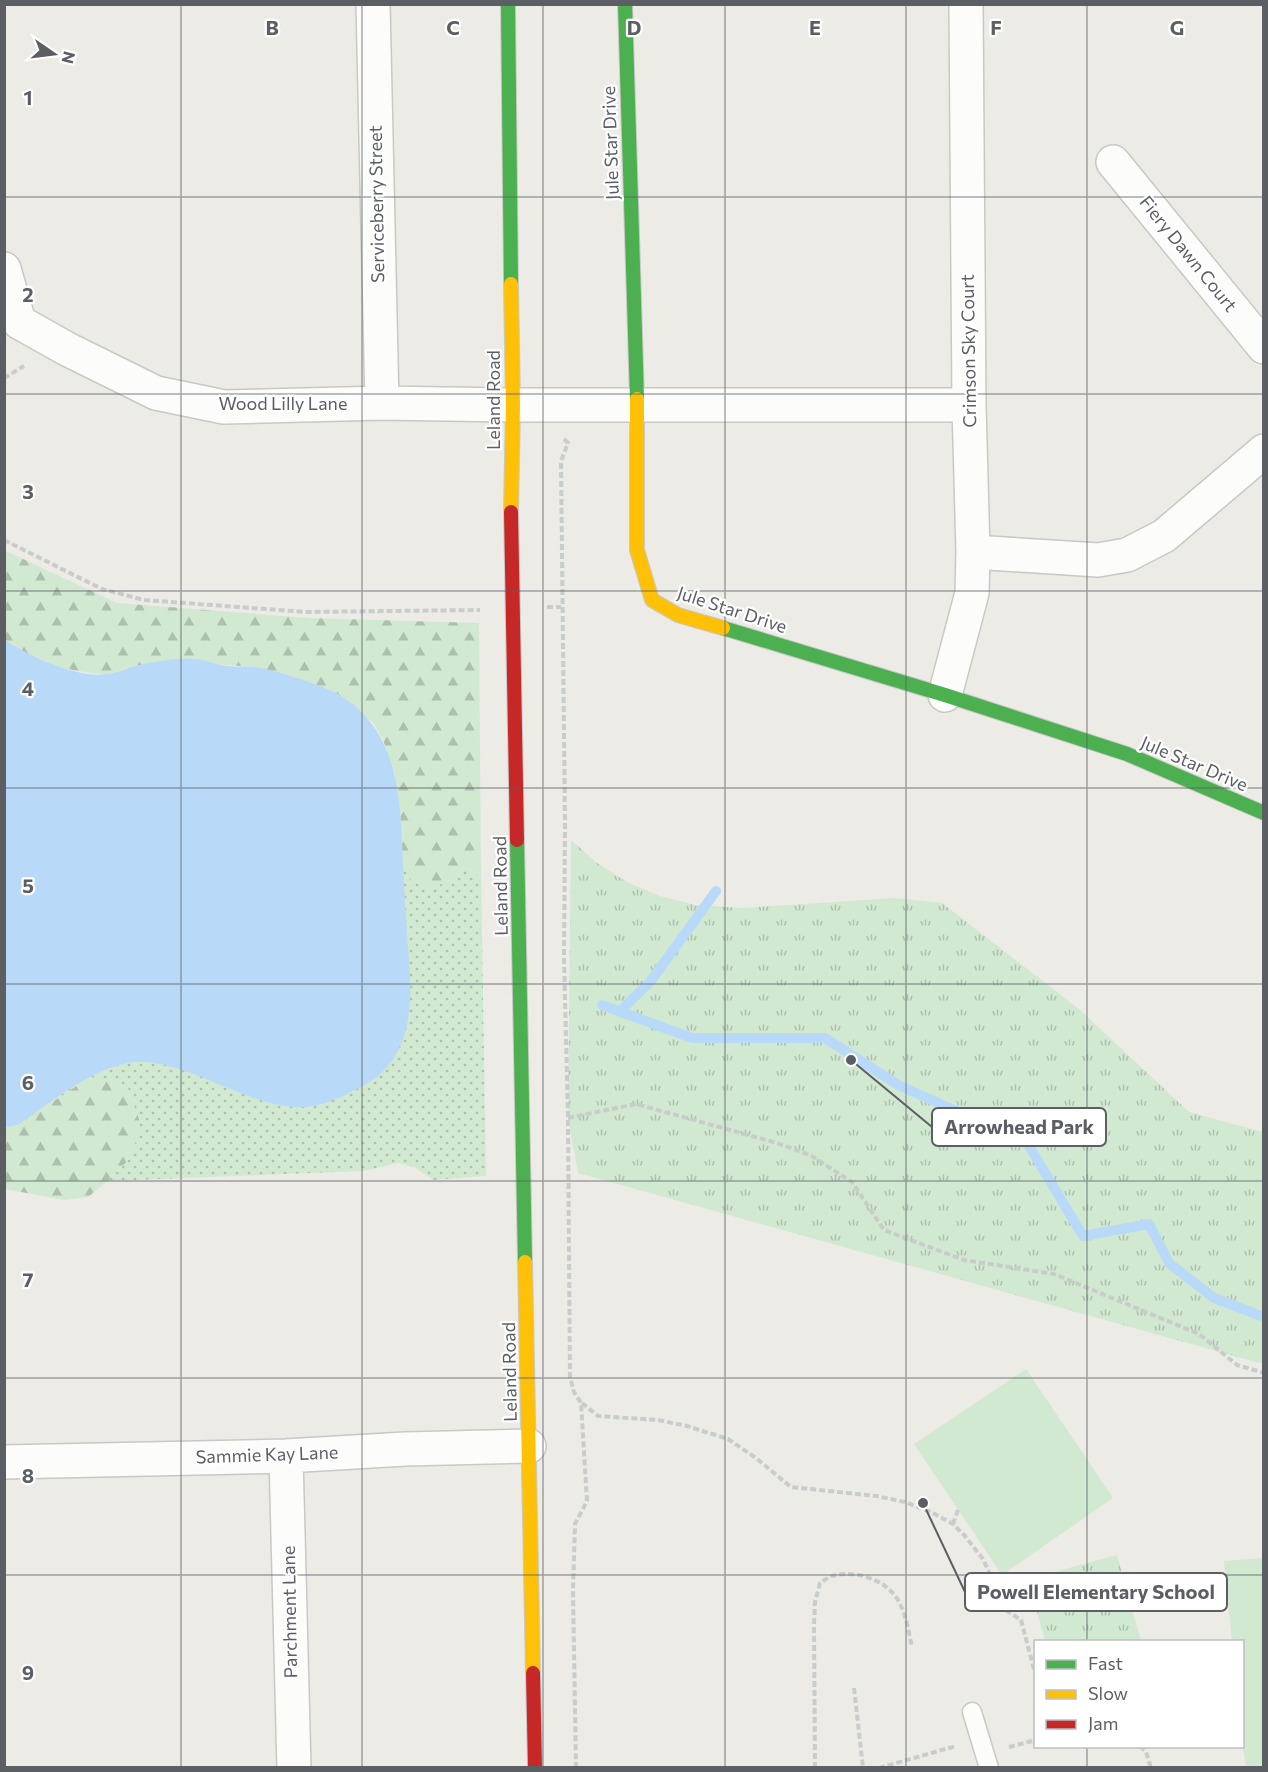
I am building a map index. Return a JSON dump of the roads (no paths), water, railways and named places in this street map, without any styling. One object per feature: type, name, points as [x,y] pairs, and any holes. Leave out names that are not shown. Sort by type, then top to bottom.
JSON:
[{"type":"street","name":"Serviceberry Street","points":[[372,4],[382,403]]},
{"type":"street","name":"Leland Road","points":[[508,4],[513,405],[511,498],[535,1767]]},
{"type":"street","name":"Jule Star Drive","points":[[625,4],[637,405],[637,550],[652,600],[678,615],[945,695],[1126,754],[1263,813]]},
{"type":"street","name":"Crimson Sky Court","points":[[945,695],[972,593],[974,552],[969,405],[966,4]]},
{"type":"street","name":"Fiery Dawn Court","points":[[1113,162],[1263,347]]},
{"type":"street","name":"Wood Lilly Lane","points":[[4,268],[19,322],[67,350],[156,393],[224,407],[382,403],[969,405]]},
{"type":"street","points":[[974,552],[1098,560],[1127,555],[1164,536],[1263,451]]},
{"type":"street","name":"Sammie Kay Lane","points":[[4,1462],[285,1456],[405,1449],[529,1446]]},
{"type":"street","name":"Parchment Lane","points":[[285,1456],[294,1767]]},
{"type":"lane","points":[[972,1712],[989,1767]]},
{"type":"water","points":[[5,640],[54,665],[96,675],[178,659],[197,659],[227,666],[264,668],[310,682],[338,694],[356,707],[371,723],[382,739],[395,777],[402,840],[410,965],[408,1020],[403,1039],[394,1057],[379,1075],[359,1088],[327,1103],[295,1107],[260,1100],[180,1069],[148,1062],[134,1062],[119,1065],[88,1078],[18,1125],[5,1127]]},
{"type":"waterway","points":[[620,1011],[650,982],[716,891]]},
{"type":"waterway","points":[[602,1005],[692,1038],[825,1038],[898,1085],[970,1117],[1017,1126],[1083,1236],[1149,1224],[1169,1263],[1214,1298],[1264,1317]]},
{"type":"place","name":"Arrowhead Park","points":[[851,1060]]},
{"type":"place","name":"Powell Elementary School","points":[[923,1503]]}]
